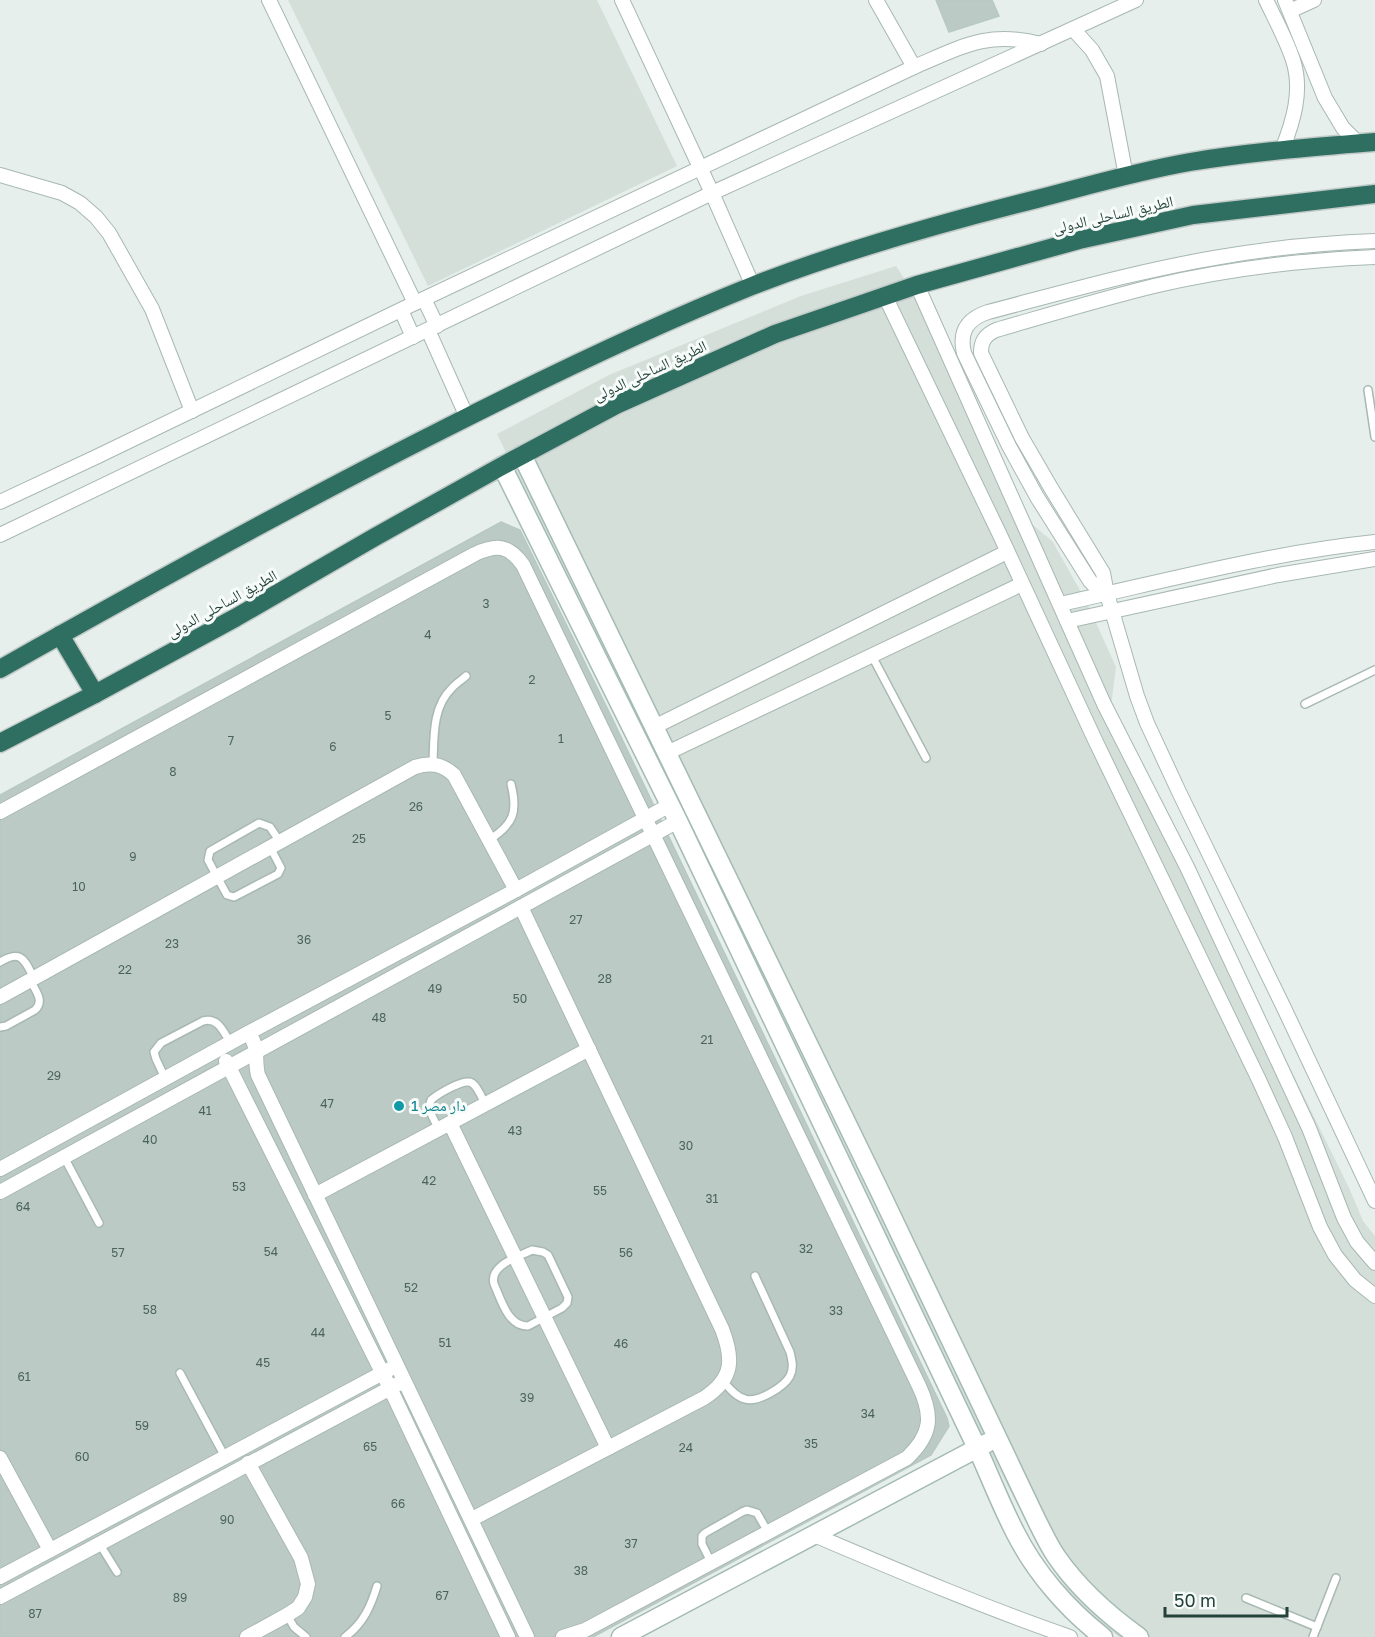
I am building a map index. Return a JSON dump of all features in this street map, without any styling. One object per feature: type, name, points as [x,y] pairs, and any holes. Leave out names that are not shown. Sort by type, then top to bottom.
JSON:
[{"type":"highway","points":[[0,669],[352,476],[467,417],[588,358],[753,286],[831,258],[910,234],[1126,176],[1185,163],[1243,154],[1367,142]]},
{"type":"highway","name":"الطريق الساحلى الدولى","points":[[0,742],[95,694],[235,618],[502,466],[616,405],[765,339],[917,285],[1079,240],[1193,215],[1375,194]]},
{"type":"highway","points":[[60,635],[95,694]]},
{"type":"street","points":[[269,0],[420,301],[467,417]]},
{"type":"street","points":[[622,0],[701,168],[753,286]]},
{"type":"street","points":[[876,0],[914,67]]},
{"type":"street","points":[[0,535],[712,193],[1136,0]]},
{"type":"street","points":[[1266,0],[1293,59],[1296,75],[1296,106],[1292,125],[1282,150]]},
{"type":"street","points":[[1314,0],[1288,5],[1325,98],[1343,128],[1367,142]]},
{"type":"street","points":[[1073,29],[1092,50],[1107,76],[1126,176]]},
{"type":"street","points":[[0,502],[964,45],[995,38],[1011,38],[1041,44]]},
{"type":"street","points":[[0,175],[63,193],[80,203],[96,217],[109,233],[152,309],[192,411]]},
{"type":"street","points":[[1107,594],[1090,581],[1037,497],[1009,446],[968,364],[962,342],[969,323],[977,316],[987,312],[1151,270],[1221,256],[1375,241]]},
{"type":"street","points":[[1375,257],[1288,263],[1155,286],[996,330],[989,333],[981,345],[983,359],[1028,448],[1103,573],[1107,594],[1147,723],[1375,1201]]},
{"type":"street","points":[[917,285],[1104,704],[1187,867],[1309,1128],[1344,1218],[1357,1242],[1375,1263]]},
{"type":"street","points":[[885,296],[1285,1137],[1320,1227],[1335,1255],[1355,1280],[1375,1296]]},
{"type":"street","points":[[401,310],[413,337]]},
{"type":"street","points":[[964,333],[984,339]]},
{"type":"street","points":[[522,455],[1055,1555],[1081,1588],[1111,1617],[1139,1637]]},
{"type":"street","points":[[502,466],[674,813],[1016,1534],[1039,1572],[1068,1606],[1103,1637]]},
{"type":"street","points":[[999,533],[1022,523]]},
{"type":"street","points":[[1060,604],[1288,554],[1375,542]]},
{"type":"street","points":[[0,812],[475,554],[496,547],[507,549],[517,556],[922,1393],[928,1416],[926,1432],[919,1446],[907,1458],[585,1630],[562,1637]]},
{"type":"street","points":[[654,727],[1007,552]]},
{"type":"street","points":[[1067,621],[1289,573],[1375,559]]},
{"type":"street","points":[[667,753],[1022,584]]},
{"type":"street","points":[[1070,686],[1091,674]]},
{"type":"street","points":[[0,997],[423,764],[441,765],[454,775],[516,890]]},
{"type":"street","points":[[0,1169],[645,819],[674,813]]},
{"type":"street","points":[[0,1192],[652,835],[674,813]]},
{"type":"street","points":[[472,1519],[704,1398],[723,1382],[730,1362],[722,1329],[521,907]]},
{"type":"street","points":[[248,1033],[256,1045],[258,1076],[527,1637]]},
{"type":"street","points":[[225,1046],[229,1068],[390,1388],[508,1637]]},
{"type":"street","points":[[315,1195],[589,1049]]},
{"type":"street","points":[[445,1126],[516,1258],[608,1448]]},
{"type":"street","points":[[0,1577],[397,1365]]},
{"type":"street","points":[[0,1597],[405,1380]]},
{"type":"street","points":[[621,1637],[997,1438]]},
{"type":"street","points":[[0,1458],[51,1550]]},
{"type":"street","points":[[247,1637],[298,1608],[305,1597],[308,1584],[301,1558],[248,1463]]},
{"type":"street","points":[[814,1534],[921,1581],[1070,1637]]},
{"type":"lane","points":[[1368,390],[1375,437]]},
{"type":"lane","points":[[872,656],[926,758]]},
{"type":"lane","points":[[1305,704],[1375,670]]},
{"type":"lane","points":[[433,764],[435,726],[440,706],[450,689],[466,676]]},
{"type":"lane","points":[[489,840],[504,831],[512,816],[515,800],[511,784]]},
{"type":"lane","points":[[259,824],[270,826],[275,845],[281,868],[278,874],[234,897],[227,895],[208,860],[210,850],[259,824]]},
{"type":"lane","points":[[0,962],[12,956],[23,958],[40,998],[39,1007],[6,1026],[0,1027]]},
{"type":"lane","points":[[165,1078],[154,1052],[160,1043],[202,1021],[214,1020],[218,1024],[225,1046]]},
{"type":"lane","points":[[445,1126],[430,1110],[431,1100],[463,1082],[472,1083],[475,1086],[485,1104]]},
{"type":"lane","points":[[64,1157],[99,1223]]},
{"type":"lane","points":[[532,1250],[548,1255],[567,1291],[567,1303],[544,1318],[528,1326],[517,1324],[512,1320],[492,1278],[498,1268],[532,1250]]},
{"type":"lane","points":[[723,1382],[737,1396],[745,1400],[754,1400],[785,1384],[791,1374],[793,1363],[790,1352],[755,1276]]},
{"type":"lane","points":[[180,1373],[225,1457]]},
{"type":"lane","points":[[711,1562],[702,1544],[702,1536],[742,1512],[757,1513],[768,1532]]},
{"type":"lane","points":[[99,1543],[117,1572]]},
{"type":"lane","points":[[1313,1637],[1336,1578]]},
{"type":"lane","points":[[345,1637],[367,1613],[376,1586]]},
{"type":"lane","points":[[1246,1598],[1317,1627]]},
{"type":"lane","points":[[287,1615],[294,1627],[306,1637]]},
{"type":"shaded area","points":[[288,0],[597,0],[677,166],[428,286]]},
{"type":"shaded area","points":[[896,266],[939,331],[1033,525],[1053,542],[1087,603],[1116,667],[1111,706],[1350,1190],[1363,1221],[1375,1236],[1375,1637],[1119,1637],[1099,1622],[1069,1593],[1047,1561],[994,1460],[497,434],[609,375],[801,296]]},
{"type":"building","points":[[936,0],[992,0],[999,16],[949,32]]},
{"type":"building","name":"دار مصر 1","points":[[501,522],[520,530],[949,1426],[931,1455],[593,1637],[0,1637],[0,795]]},
{"type":"place","name":"دار مصر 1","points":[[399,1106]]}]
